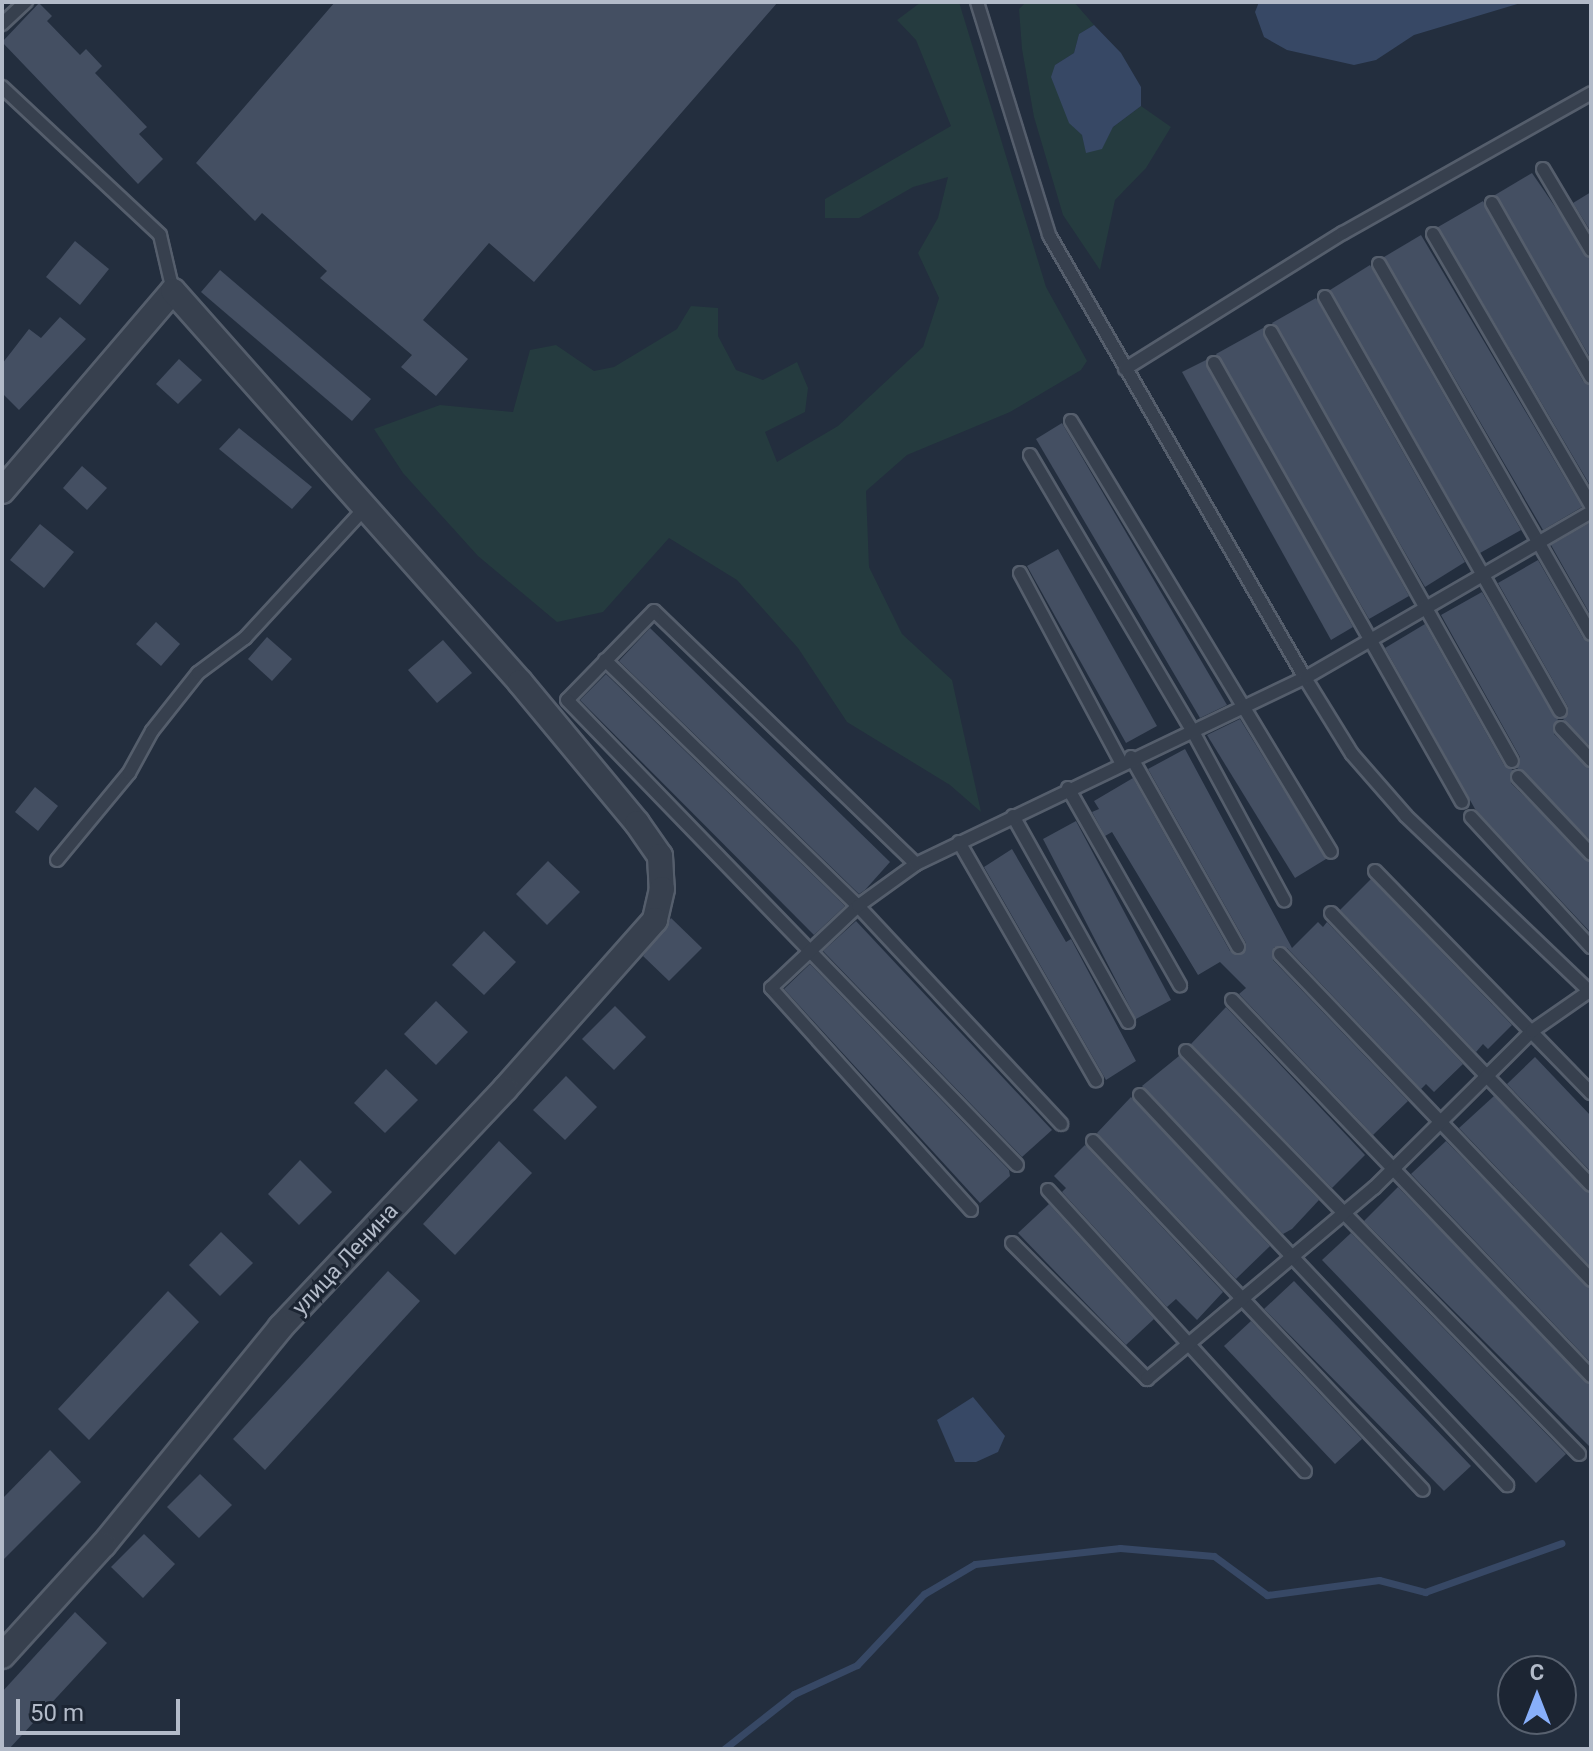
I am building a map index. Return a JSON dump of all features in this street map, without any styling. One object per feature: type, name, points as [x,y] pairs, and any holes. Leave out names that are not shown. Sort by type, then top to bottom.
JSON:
[{"type":"street","points":[[2,491],[173,291],[364,509]]},
{"type":"street","name":"улица Ленина","points":[[2,1656],[103,1545],[281,1327],[505,1089],[655,920],[662,889],[660,856],[520,682],[364,509]]},
{"type":"lane","points":[[2,24],[26,2]]},
{"type":"lane","points":[[977,2],[1049,235],[1352,754],[1406,816],[1590,992],[1532,1031],[1346,1212],[1147,1379],[1012,1243]]},
{"type":"lane","points":[[2,87],[160,235],[173,291]]},
{"type":"lane","points":[[1125,369],[1343,233],[1591,93]]},
{"type":"lane","points":[[1543,169],[1591,250]]},
{"type":"lane","points":[[1492,203],[1591,377]]},
{"type":"lane","points":[[1433,234],[1591,505]]},
{"type":"lane","points":[[1379,264],[1591,634]]},
{"type":"lane","points":[[1325,297],[1560,711]]},
{"type":"lane","points":[[1271,332],[1512,761]]},
{"type":"lane","points":[[1214,363],[1462,802]]},
{"type":"lane","points":[[1071,421],[1331,852]]},
{"type":"lane","points":[[1030,455],[1191,728],[1284,900]]},
{"type":"lane","points":[[57,860],[129,773],[152,731],[198,673],[245,638],[364,509]]},
{"type":"lane","points":[[971,1210],[771,988],[858,906],[916,864],[1126,759],[1305,678],[1591,512]]},
{"type":"lane","points":[[1020,573],[1238,947]]},
{"type":"lane","points":[[916,864],[654,611],[567,700],[1017,1165]]},
{"type":"lane","points":[[605,660],[858,906],[1061,1124]]},
{"type":"lane","points":[[1561,728],[1591,760]]},
{"type":"lane","points":[[1518,777],[1591,854]]},
{"type":"lane","points":[[1068,788],[1180,985]]},
{"type":"lane","points":[[1013,816],[1128,1022]]},
{"type":"lane","points":[[1471,817],[1591,947]]},
{"type":"lane","points":[[959,842],[1096,1080]]},
{"type":"lane","points":[[1375,871],[1591,1093]]},
{"type":"lane","points":[[1331,913],[1489,1074],[1591,1185]]},
{"type":"lane","points":[[1280,954],[1591,1280]]},
{"type":"lane","points":[[1232,1000],[1396,1166],[1591,1376]]},
{"type":"lane","points":[[1186,1051],[1579,1454]]},
{"type":"lane","points":[[1140,1095],[1507,1485]]},
{"type":"lane","points":[[1093,1141],[1244,1297],[1423,1490]]},
{"type":"lane","points":[[1048,1190],[1191,1342],[1305,1471]]},
{"type":"green space","points":[[921,2],[959,2],[1046,287],[1087,361],[1081,370],[1010,412],[907,455],[866,491],[869,567],[902,634],[952,680],[981,812],[950,785],[847,722],[798,648],[737,580],[669,538],[603,612],[557,622],[478,556],[403,473],[374,429],[440,405],[513,412],[530,350],[556,345],[594,371],[614,367],[677,329],[691,306],[718,308],[718,336],[736,370],[763,380],[797,362],[808,388],[805,412],[765,432],[777,462],[838,426],[923,347],[939,298],[918,253],[938,218],[948,177],[913,187],[859,218],[825,218],[825,199],[951,126],[916,40],[897,20]]},
{"type":"green space","points":[[1026,2],[1074,2],[1094,25],[1079,34],[1074,53],[1055,65],[1069,122],[1082,135],[1102,148],[1113,127],[1141,106],[1171,127],[1146,168],[1115,200],[1100,270],[1063,215],[1034,117],[1022,49],[1019,9]]},
{"type":"water","points":[[1259,2],[1524,2],[1414,35],[1376,60],[1354,65],[1287,50],[1264,37],[1255,12]]},
{"type":"water","points":[[1094,25],[1121,53],[1141,87],[1141,106],[1113,127],[1102,149],[1086,153],[1082,135],[1069,123],[1051,77],[1055,65],[1074,53],[1079,34]]},
{"type":"water","points":[[973,1397],[1005,1436],[998,1452],[976,1462],[955,1462],[937,1420]]},
{"type":"building","points":[[335,2],[778,2],[534,282],[489,243],[423,320],[468,359],[436,396],[401,367],[412,355],[320,278],[327,271],[262,213],[255,221],[196,163]]},
{"type":"building","points":[[39,3],[52,16],[47,21],[80,55],[86,49],[102,66],[95,73],[147,127],[139,134],[163,159],[138,184],[2,42]]},
{"type":"building","points":[[1532,173],[1591,259],[1591,359],[1495,195]]},
{"type":"building","points":[[1591,192],[1591,232],[1573,203]]},
{"type":"building","points":[[1483,201],[1583,381],[1591,386],[1591,487],[1438,227]]},
{"type":"building","points":[[1421,235],[1582,507],[1543,530],[1384,257]]},
{"type":"building","points":[[75,241],[109,269],[80,305],[46,277]]},
{"type":"building","points":[[1370,265],[1521,530],[1480,553],[1330,290]]},
{"type":"building","points":[[220,270],[371,399],[352,421],[201,292]]},
{"type":"building","points":[[1316,298],[1465,562],[1425,587],[1272,323]]},
{"type":"building","points":[[60,317],[86,339],[19,410],[2,393],[2,364],[29,329],[41,338]]},
{"type":"building","points":[[1263,328],[1409,596],[1369,619],[1216,354]]},
{"type":"building","points":[[179,359],[202,380],[178,404],[156,384]]},
{"type":"building","points":[[1206,360],[1353,627],[1331,640],[1182,372]]},
{"type":"building","points":[[1062,423],[1227,705],[1200,718],[1036,439]]},
{"type":"building","points":[[239,428],[312,487],[292,509],[219,449]]},
{"type":"building","points":[[82,466],[107,488],[87,510],[63,488]]},
{"type":"building","points":[[1591,522],[1591,616],[1551,545]]},
{"type":"building","points":[[40,524],[74,552],[44,588],[10,560]]},
{"type":"building","points":[[1058,549],[1157,726],[1126,743],[1027,566]]},
{"type":"building","points":[[1538,560],[1583,638],[1591,643],[1591,747],[1563,719],[1568,707],[1498,583]]},
{"type":"building","points":[[1482,592],[1558,720],[1554,734],[1591,769],[1591,841],[1517,768],[1520,757],[1441,615]]},
{"type":"building","points":[[156,622],[180,644],[161,666],[136,644]]},
{"type":"building","points":[[1425,624],[1504,765],[1513,770],[1511,783],[1591,863],[1591,933],[1475,809],[1385,648]]},
{"type":"building","points":[[650,628],[890,862],[865,890],[859,894],[619,661]]},
{"type":"building","points":[[267,637],[292,659],[272,681],[248,659]]},
{"type":"building","points":[[443,640],[472,673],[437,703],[408,670]]},
{"type":"building","points":[[606,674],[845,906],[814,935],[580,700]]},
{"type":"building","points":[[1240,719],[1326,859],[1295,878],[1207,735]]},
{"type":"building","points":[[1185,749],[1292,948],[1318,922],[1323,927],[1327,922],[1463,1064],[1434,1092],[1426,1084],[1421,1089],[1287,948],[1274,947],[1273,960],[1408,1101],[1373,1135],[1239,994],[1246,988],[1220,962],[1198,975],[1112,832],[1105,836],[1092,812],[1099,809],[1094,801],[1133,778],[1230,951],[1243,954],[1246,943],[1148,769]]},
{"type":"building","points":[[35,787],[58,806],[38,831],[15,812]]},
{"type":"building","points":[[1076,821],[1171,1000],[1136,1019],[1043,839]]},
{"type":"building","points":[[1012,849],[1066,942],[1071,939],[1136,1061],[1106,1080],[984,867]]},
{"type":"building","points":[[548,861],[580,892],[547,925],[516,894]]},
{"type":"building","points":[[1371,879],[1512,1025],[1488,1049],[1483,1044],[1476,1052],[1340,910]]},
{"type":"building","points":[[671,918],[702,948],[669,981],[643,956]]},
{"type":"building","points":[[856,921],[1052,1130],[1022,1157],[823,951]]},
{"type":"building","points":[[484,931],[516,962],[484,995],[452,965]]},
{"type":"building","points":[[810,964],[1009,1170],[1010,1176],[980,1203],[784,989]]},
{"type":"building","points":[[436,1001],[468,1032],[436,1065],[404,1034]]},
{"type":"building","points":[[615,1006],[646,1037],[614,1070],[582,1039]]},
{"type":"building","points":[[1226,1007],[1365,1155],[1332,1188],[1191,1044]]},
{"type":"building","points":[[1179,1056],[1319,1200],[1292,1229],[1283,1234],[1142,1086]]},
{"type":"building","points":[[1535,1057],[1591,1116],[1591,1172],[1507,1084]]},
{"type":"building","points":[[386,1069],[418,1100],[385,1133],[354,1103]]},
{"type":"building","points":[[566,1076],[597,1107],[565,1140],[533,1110]]},
{"type":"building","points":[[1494,1096],[1591,1194],[1591,1267],[1459,1128]]},
{"type":"building","points":[[1131,1097],[1270,1246],[1236,1279],[1097,1133]]},
{"type":"building","points":[[499,1141],[532,1173],[455,1255],[423,1224]]},
{"type":"building","points":[[1446,1141],[1591,1289],[1591,1363],[1411,1174]]},
{"type":"building","points":[[1085,1145],[1223,1292],[1197,1320],[1176,1299],[1167,1307],[1062,1192],[1066,1188],[1054,1176]]},
{"type":"building","points":[[300,1160],[332,1192],[299,1225],[268,1194]]},
{"type":"building","points":[[1398,1187],[1591,1385],[1591,1448],[1364,1221]]},
{"type":"building","points":[[1049,1204],[1154,1319],[1126,1345],[1018,1233]]},
{"type":"building","points":[[221,1232],[253,1263],[220,1296],[189,1265]]},
{"type":"building","points":[[1351,1233],[1566,1454],[1536,1483],[1322,1260]]},
{"type":"building","points":[[388,1271],[420,1301],[265,1470],[233,1439]]},
{"type":"building","points":[[1294,1281],[1471,1466],[1444,1491],[1264,1309]]},
{"type":"building","points":[[168,1291],[199,1322],[89,1440],[58,1409]]},
{"type":"building","points":[[1251,1321],[1362,1439],[1335,1464],[1224,1346]]},
{"type":"building","points":[[50,1450],[81,1482],[2,1561],[2,1499]]},
{"type":"building","points":[[200,1474],[232,1505],[199,1538],[167,1507]]},
{"type":"building","points":[[144,1534],[175,1564],[143,1598],[111,1567]]},
{"type":"building","points":[[75,1612],[107,1643],[9,1749],[2,1749],[2,1692]]},
{"type":"waterway","points":[[724,1749],[794,1694],[857,1665],[924,1594],[975,1564],[1120,1548],[1214,1556],[1267,1595],[1379,1580],[1425,1592],[1562,1543]]}]
